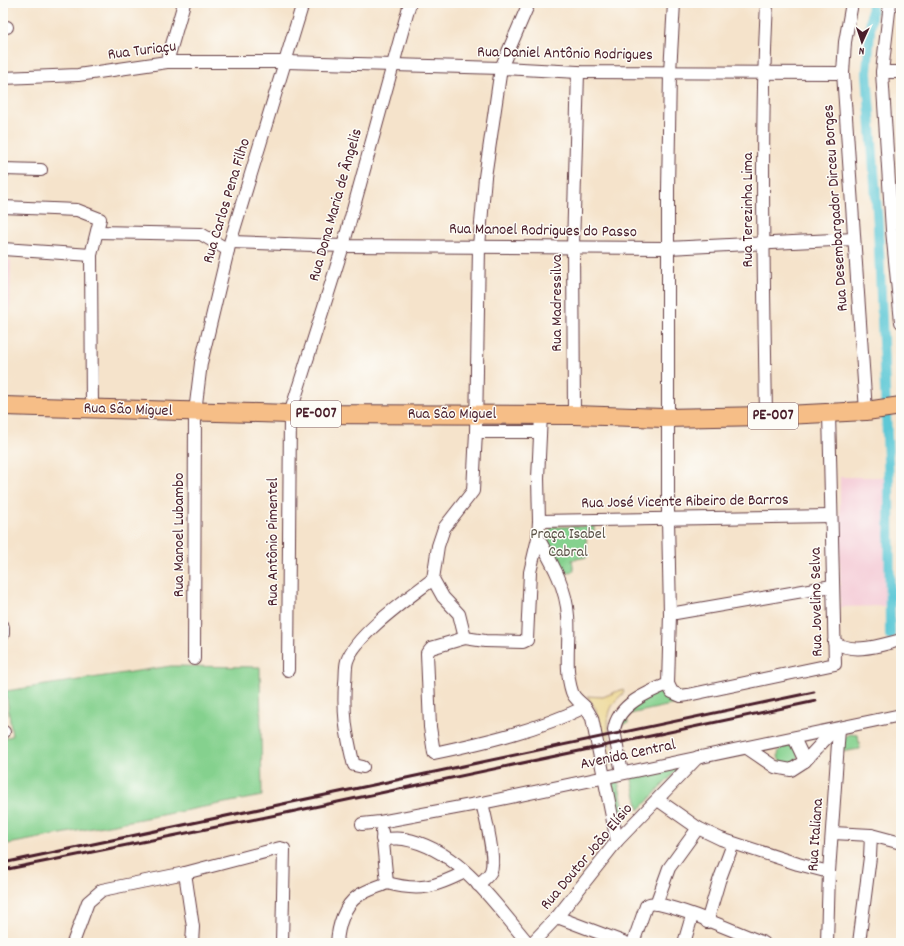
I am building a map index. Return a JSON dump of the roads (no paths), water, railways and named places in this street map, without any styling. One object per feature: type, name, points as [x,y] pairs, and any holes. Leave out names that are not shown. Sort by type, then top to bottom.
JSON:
[{"type":"main road","name":"Rua São Miguel","points":[[3,406],[290,414],[476,414],[540,423],[574,415],[668,417],[766,416],[866,411],[890,407]]},
{"type":"street","points":[[168,62],[184,3]]},
{"type":"street","name":"Rua Carlos Pena Filho","points":[[195,412],[201,363],[207,332],[229,246],[303,3]]},
{"type":"street","name":"Rua Dona Maria de Ângelis","points":[[290,414],[343,246],[410,3]]},
{"type":"street","points":[[465,638],[459,614],[443,597],[433,579],[438,546],[444,528],[473,491],[476,432],[479,246],[485,177],[501,68],[529,3]]},
{"type":"street","points":[[622,773],[614,730],[615,723],[629,706],[641,696],[668,684],[670,614],[668,519],[668,248],[670,72],[674,3]]},
{"type":"street","name":"Rua Terezinha Lima","points":[[766,416],[764,74],[767,3]]},
{"type":"street","name":"Rua Desembargador Dirceu Borges","points":[[852,3],[845,42],[843,73],[866,411]]},
{"type":"street","points":[[890,3],[882,72],[897,229],[901,322]]},
{"type":"street","name":"Rua Turiaçu","points":[[3,78],[78,75],[168,62],[286,62]]},
{"type":"street","name":"Rua Daniel Antônio Rodrigues","points":[[286,62],[501,68],[578,72],[764,74],[843,73]]},
{"type":"street","name":"Rua Madressilva","points":[[574,415],[573,247],[578,72]]},
{"type":"street","points":[[882,72],[901,72]]},
{"type":"street","points":[[3,169],[41,170]]},
{"type":"street","points":[[3,207],[77,210],[100,219],[91,255],[92,409]]},
{"type":"street","name":"Rua Manoel Rodrigues do Passo","points":[[97,232],[201,234],[229,246],[668,248],[854,238]]},
{"type":"street","points":[[3,249],[91,255]]},
{"type":"street","name":"Rua Manoel Lubambo","points":[[194,659],[195,412]]},
{"type":"street","name":"Rua Jovelino Selva","points":[[668,684],[672,692],[682,696],[835,664],[829,413]]},
{"type":"street","name":"Rua Antônio Pimentel","points":[[288,670],[290,414]]},
{"type":"street","points":[[540,423],[538,538],[530,572],[527,640],[523,642],[485,641],[465,638],[431,648],[427,654],[430,727],[434,753],[522,732],[559,719],[585,707]]},
{"type":"street","name":"Rua São Miguel","points":[[476,432],[540,423]]},
{"type":"street","name":"Rua José Vicente Ribeiro de Barros","points":[[539,521],[831,516]]},
{"type":"street","points":[[538,538],[561,580],[566,596],[568,617],[568,663],[571,691],[574,697],[585,707],[592,718],[617,841]]},
{"type":"street","points":[[363,767],[354,764],[353,762],[345,730],[343,710],[346,663],[356,647],[381,619],[433,579]]},
{"type":"street","points":[[670,614],[832,586]]},
{"type":"street","points":[[3,627],[3,634]]},
{"type":"street","points":[[834,642],[845,647],[862,648],[901,640]]},
{"type":"street","name":"Avenida Central","points":[[362,824],[482,803],[901,715]]},
{"type":"street","points":[[746,748],[781,769],[791,770],[805,761],[836,729]]},
{"type":"street","name":"Rua Italiana","points":[[828,943],[829,872],[833,833],[836,729]]},
{"type":"street","points":[[794,738],[805,761]]},
{"type":"street","name":"Rua Doutor João Elísio","points":[[532,943],[558,917],[617,841],[698,757]]},
{"type":"street","points":[[658,800],[698,828],[733,844],[829,872]]},
{"type":"street","points":[[478,885],[491,871],[492,865],[488,826],[482,803]]},
{"type":"street","points":[[380,822],[387,884]]},
{"type":"street","points":[[654,904],[669,868],[698,828]]},
{"type":"street","points":[[833,833],[871,835],[901,843]]},
{"type":"street","points":[[860,943],[870,857],[871,835]]},
{"type":"street","points":[[382,839],[402,838],[437,851],[465,872],[478,885],[528,943]]},
{"type":"street","points":[[707,922],[719,881],[733,844]]},
{"type":"street","points":[[73,943],[88,902],[102,890],[185,873],[280,848],[284,849],[282,943]]},
{"type":"street","points":[[337,943],[338,931],[352,900],[358,896],[387,884],[415,889],[449,880],[465,872]]},
{"type":"street","points":[[185,873],[193,927],[192,943]]},
{"type":"street","points":[[633,943],[646,906],[654,904],[692,916],[764,943]]},
{"type":"street","points":[[684,943],[692,916]]},
{"type":"street","points":[[558,917],[606,937],[626,943]]},
{"type":"waterway","points":[[872,3],[867,73],[878,226],[889,482],[890,635]]},
{"type":"railway","points":[[3,863],[814,692]]},
{"type":"railway","points":[[3,870],[281,814],[816,701]]},
{"type":"park label","name":"Praça Isabel Cabral","points":[[568,543]]}]
